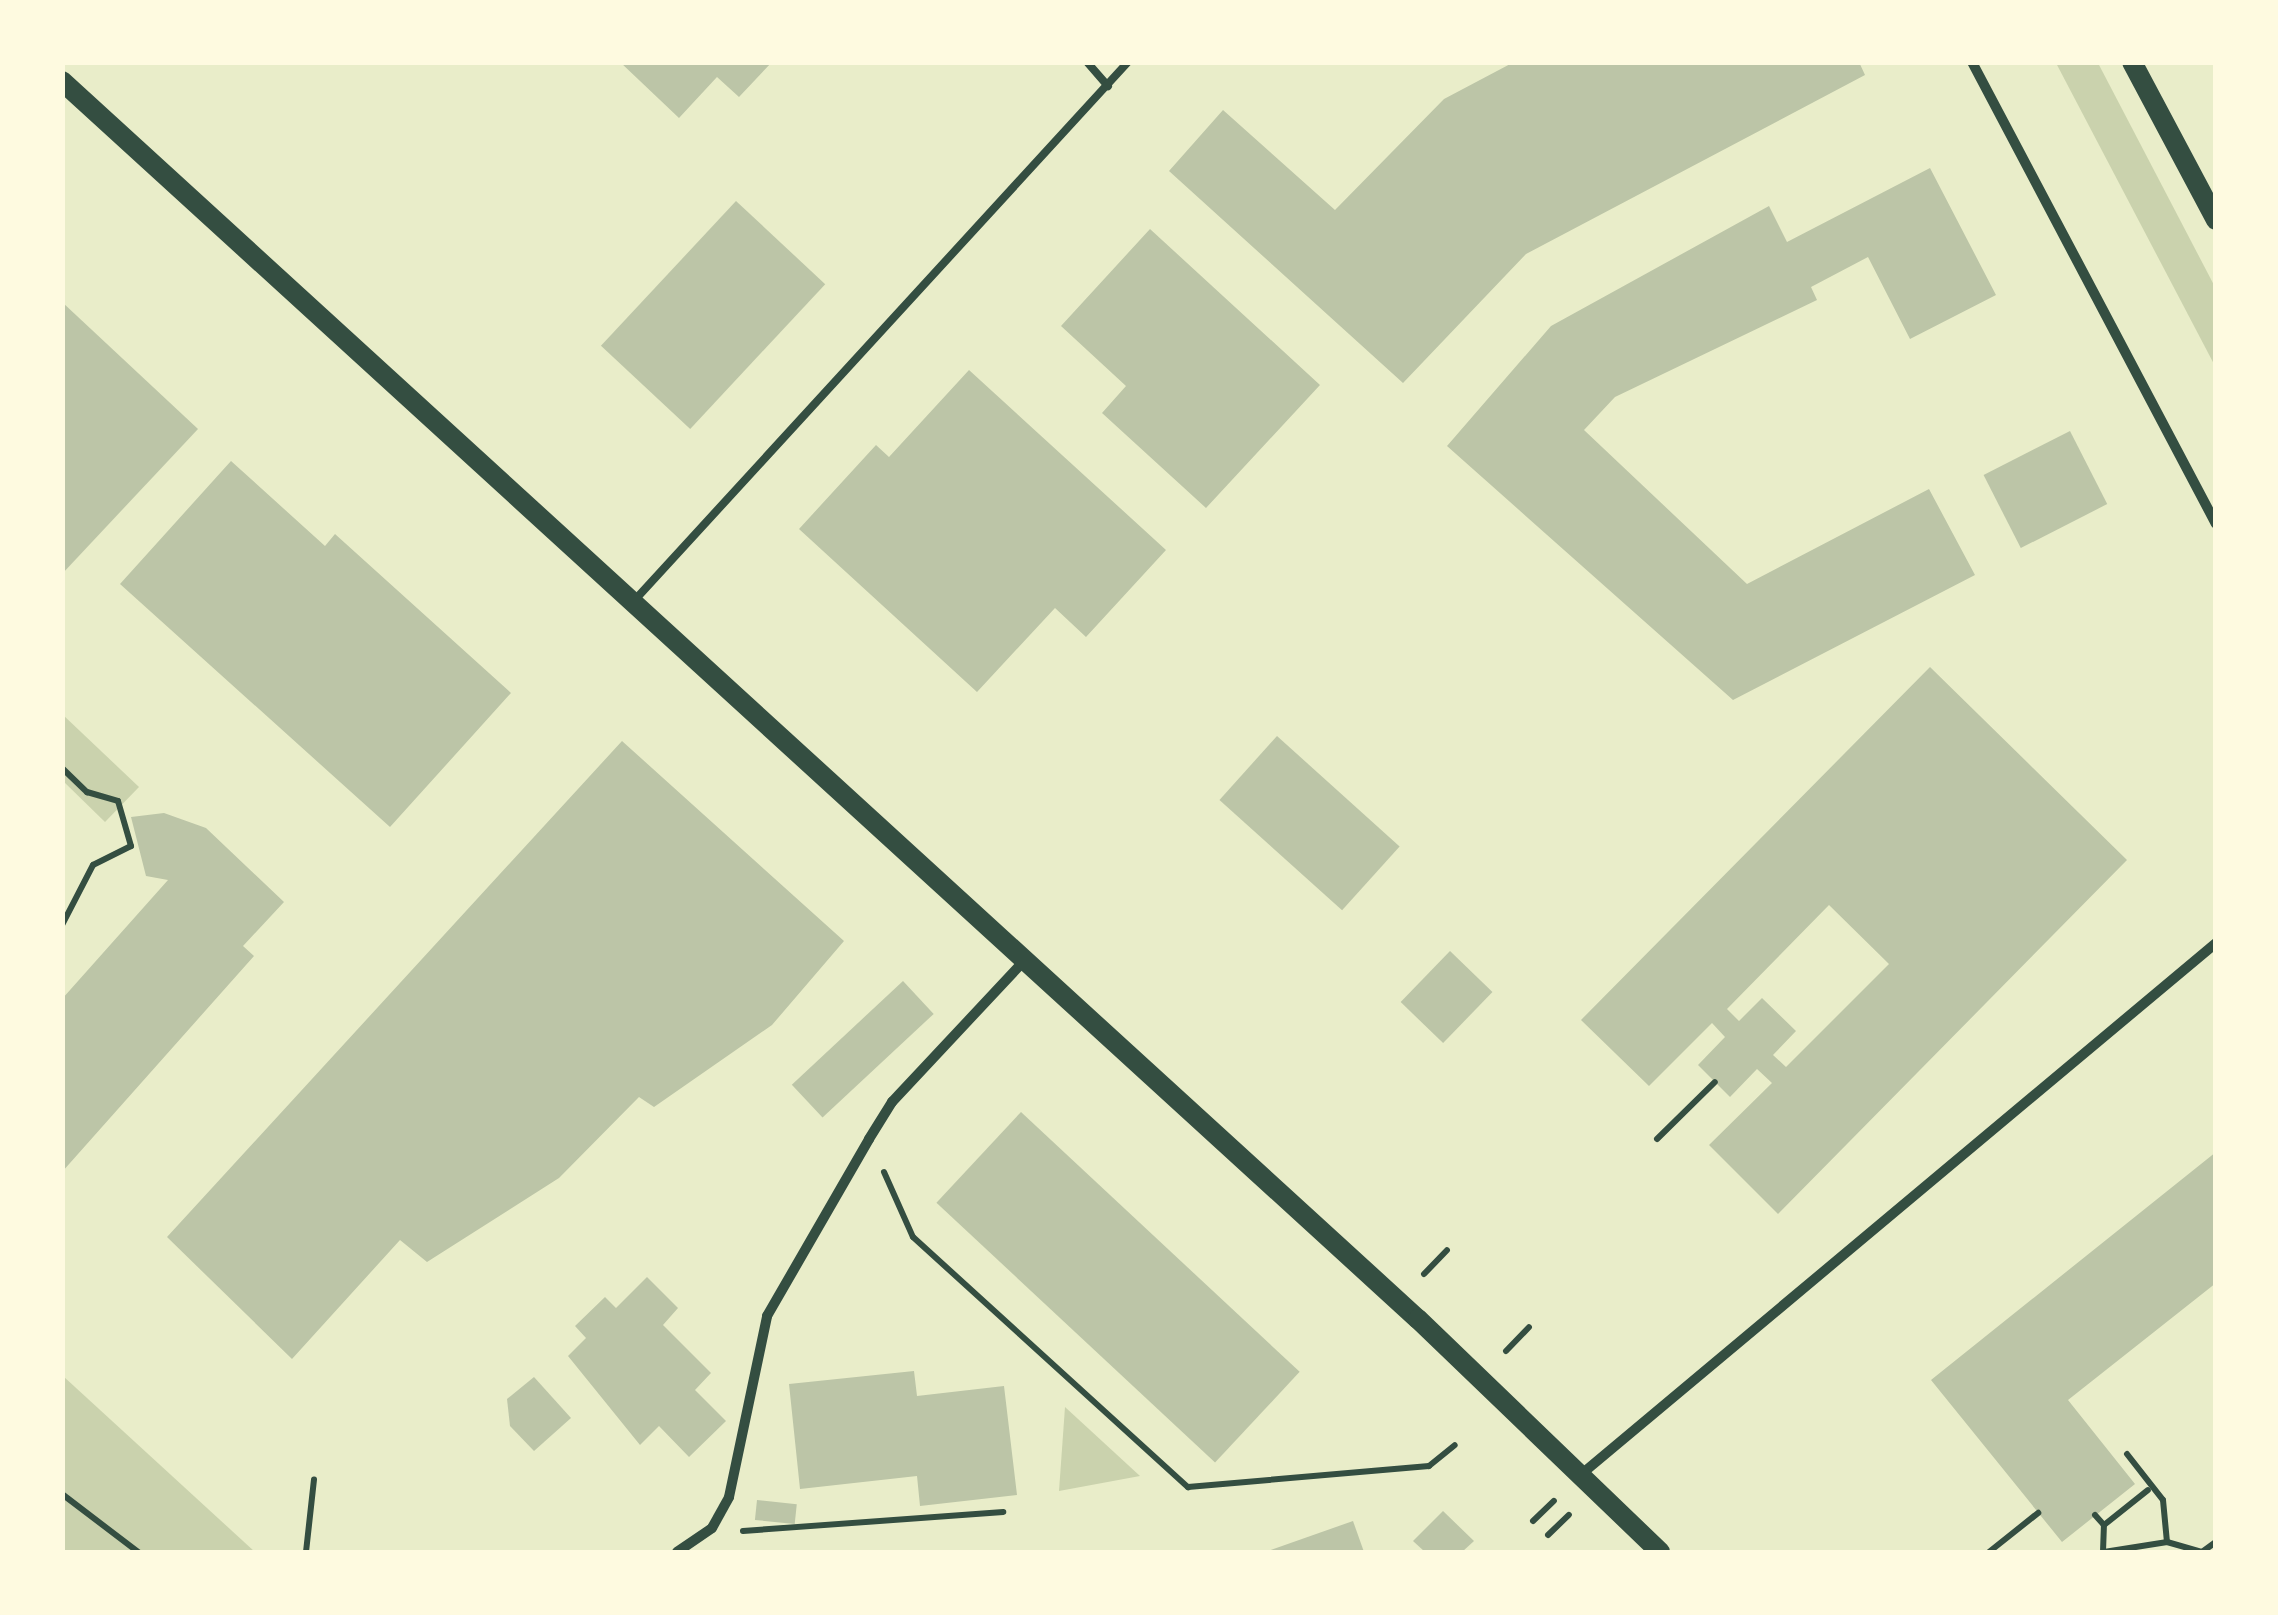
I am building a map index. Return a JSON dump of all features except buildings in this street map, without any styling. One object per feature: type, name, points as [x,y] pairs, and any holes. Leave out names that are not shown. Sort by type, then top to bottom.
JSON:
[{"type":"main road","points":[[2132,62],[2216,220]]},
{"type":"main road","points":[[62,81],[1584,1472],[1660,1552]]},
{"type":"street","points":[[1972,62],[2216,524]]},
{"type":"street","points":[[1584,1472],[2216,944]]},
{"type":"street","points":[[677,1552],[712,1528],[729,1497],[767,1316],[892,1102],[1026,959]]},
{"type":"lane","points":[[1086,62],[1108,86]]},
{"type":"lane","points":[[633,602],[1128,62]]},
{"type":"path","points":[[62,768],[87,792],[118,801],[131,846],[93,865],[62,924]]},
{"type":"path","points":[[1657,1140],[1715,1082]]},
{"type":"path","points":[[882,1168],[913,1237],[1188,1488],[1429,1466],[1455,1445]]},
{"type":"path","points":[[1422,1275],[1447,1250]]},
{"type":"path","points":[[1504,1353],[1529,1327]]},
{"type":"path","points":[[2127,1454],[2164,1500],[2168,1542]]},
{"type":"path","points":[[306,1552],[314,1479]]},
{"type":"path","points":[[2104,1525],[2148,1490]]},
{"type":"path","points":[[62,1494],[138,1552]]},
{"type":"path","points":[[1548,1535],[1576,1508]]},
{"type":"path","points":[[712,1528],[782,1535],[1003,1512]]},
{"type":"path","points":[[1989,1552],[2038,1514]]},
{"type":"path","points":[[2096,1515],[2104,1525],[2104,1552],[2168,1542],[2202,1552],[2216,1542]]},
{"type":"green space","points":[[2056,63],[2098,63],[2215,287],[2215,366]]},
{"type":"green space","points":[[62,714],[139,787],[105,822],[63,781]]},
{"type":"green space","points":[[63,1376],[255,1552],[63,1552]]},
{"type":"green space","points":[[1065,1407],[1140,1476],[1059,1491]]}]
